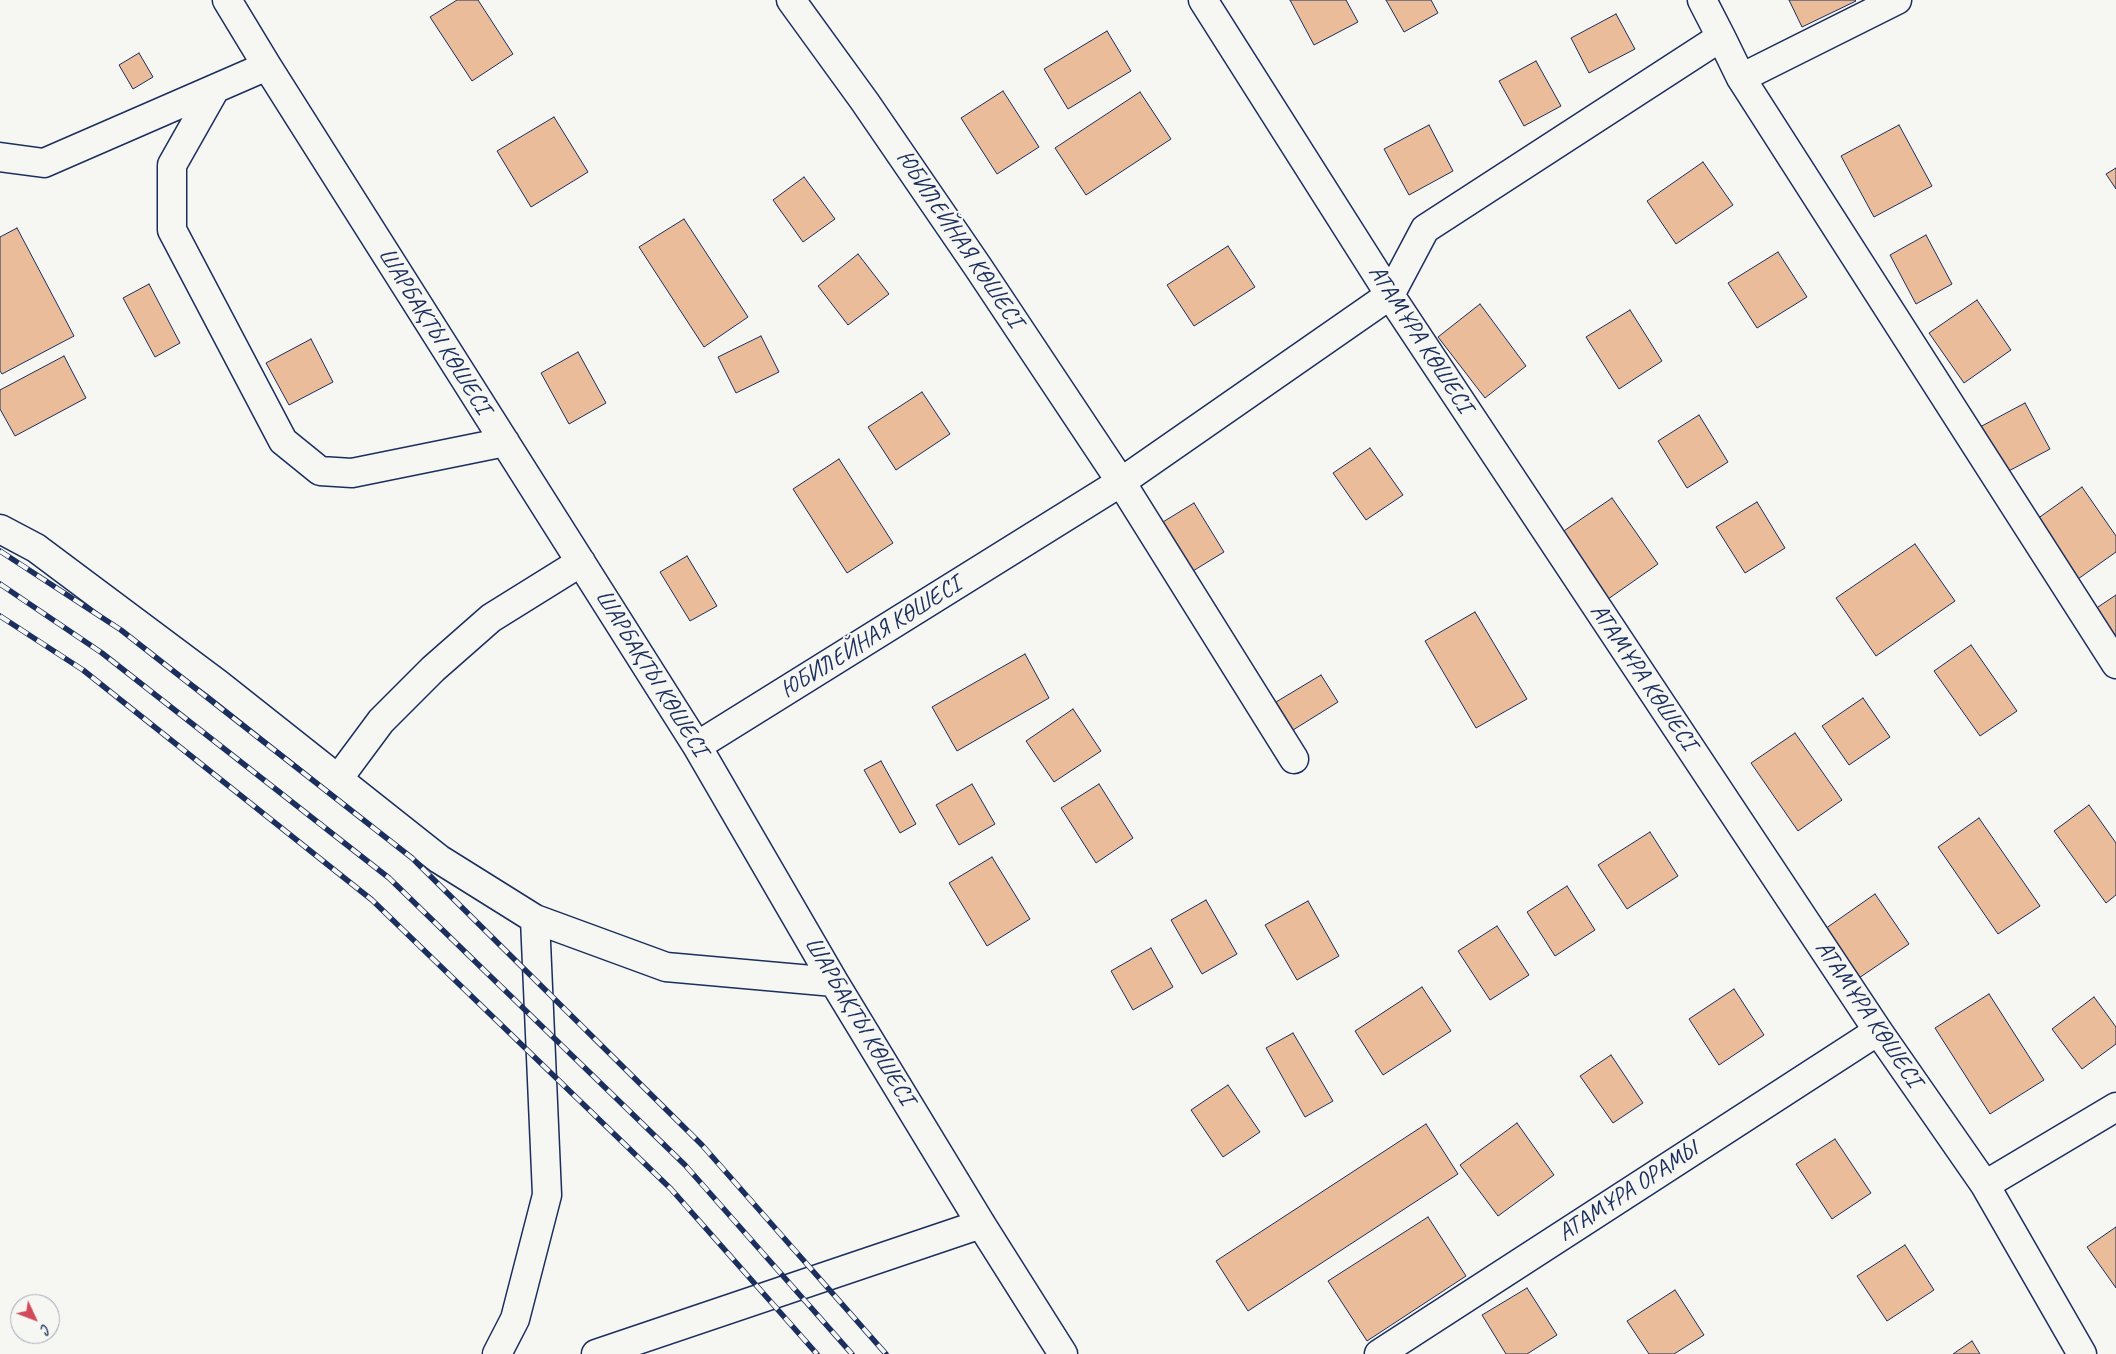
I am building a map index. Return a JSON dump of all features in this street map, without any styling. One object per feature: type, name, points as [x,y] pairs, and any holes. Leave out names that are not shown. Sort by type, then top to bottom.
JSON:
[{"type":"street","name":"ШАРБАҚТЫ КӨШЕСІ","points":[[227,0],[697,746],[834,982],[981,1224],[1063,1354]]},
{"type":"street","name":"ЮБИЛЕЙНАЯ КӨШЕСІ","points":[[791,0],[866,102],[1121,482],[1294,760]]},
{"type":"street","name":"АТАМҰРА КӨШЕСІ","points":[[1203,0],[1390,296],[1878,1031],[1985,1186],[2082,1354]]},
{"type":"street","points":[[1702,0],[1741,78],[2116,664]]},
{"type":"street","points":[[1741,78],[1897,0]]},
{"type":"street","points":[[1390,296],[1425,229],[1721,37]]},
{"type":"street","points":[[0,157],[44,162],[267,66]]},
{"type":"street","points":[[215,89],[172,165],[172,230],[283,441],[320,470],[352,473],[505,442]]},
{"type":"street","name":"ЮБИЛЕЙНАЯ КӨШЕСІ","points":[[697,746],[1121,482],[1390,296]]},
{"type":"street","points":[[0,529],[36,548],[218,684],[439,859],[535,919],[666,967],[834,982]]},
{"type":"street","points":[[338,779],[380,722],[433,669],[491,618],[581,562]]},
{"type":"street","points":[[496,1354],[515,1318],[547,1195],[535,919]]},
{"type":"street","name":"АТАМҰРА ОРАМЫ","points":[[1379,1354],[1878,1031]]},
{"type":"street","points":[[1985,1186],[2116,1107]]},
{"type":"street","points":[[596,1354],[981,1224]]},
{"type":"building","points":[[457,0],[478,0],[513,54],[472,81],[430,17]]},
{"type":"building","points":[[1290,0],[1346,0],[1358,22],[1314,45]]},
{"type":"building","points":[[1386,0],[1431,0],[1438,13],[1404,32]]},
{"type":"building","points":[[1789,0],[1855,0],[1856,1],[1802,27]]},
{"type":"building","points":[[1616,14],[1635,49],[1589,73],[1571,38]]},
{"type":"building","points":[[1107,31],[1131,71],[1068,109],[1044,69]]},
{"type":"building","points":[[139,53],[153,77],[133,89],[119,65]]},
{"type":"building","points":[[1536,61],[1561,106],[1524,126],[1499,81]]},
{"type":"building","points":[[1003,91],[1039,147],[997,174],[961,118]]},
{"type":"building","points":[[1140,92],[1171,139],[1086,195],[1055,148]]},
{"type":"building","points":[[554,117],[588,172],[531,207],[497,151]]},
{"type":"building","points":[[1429,125],[1453,171],[1409,195],[1384,149]]},
{"type":"building","points":[[1899,125],[1932,186],[1874,217],[1841,156]]},
{"type":"building","points":[[1703,162],[1733,205],[1676,244],[1647,201]]},
{"type":"building","points":[[2116,168],[2116,189],[2106,174]]},
{"type":"building","points":[[804,177],[835,219],[803,242],[773,200]]},
{"type":"building","points":[[684,219],[748,317],[704,347],[639,247]]},
{"type":"building","points":[[17,228],[74,336],[2,374],[0,371],[0,237]]},
{"type":"building","points":[[1926,235],[1952,284],[1916,304],[1890,255]]},
{"type":"building","points":[[1228,246],[1255,287],[1194,326],[1167,285]]},
{"type":"building","points":[[1778,252],[1807,297],[1757,328],[1728,283]]},
{"type":"building","points":[[858,254],[889,294],[848,325],[818,286]]},
{"type":"building","points":[[149,284],[180,343],[155,357],[123,298]]},
{"type":"building","points":[[1977,300],[2011,350],[1964,383],[1929,333]]},
{"type":"building","points":[[1480,304],[1526,366],[1485,398],[1438,337]]},
{"type":"building","points":[[1630,310],[1662,361],[1619,389],[1586,337]]},
{"type":"building","points":[[761,336],[779,372],[736,393],[718,357]]},
{"type":"building","points":[[311,339],[333,382],[289,405],[266,363]]},
{"type":"building","points":[[578,352],[606,403],[569,424],[541,373]]},
{"type":"building","points":[[64,356],[86,398],[15,436],[0,409],[0,390]]},
{"type":"building","points":[[922,392],[950,434],[896,470],[868,427]]},
{"type":"building","points":[[2025,403],[2050,449],[2005,473],[1980,427]]},
{"type":"building","points":[[1699,415],[1728,462],[1687,488],[1658,441]]},
{"type":"building","points":[[1370,448],[1403,495],[1366,520],[1333,473]]},
{"type":"building","points":[[839,459],[893,543],[847,573],[793,489]]},
{"type":"building","points":[[2082,487],[2116,536],[2116,552],[2078,579],[2037,519]]},
{"type":"building","points":[[1612,498],[1658,564],[1601,604],[1555,537]]},
{"type":"building","points":[[1757,502],[1785,548],[1745,573],[1716,527]]},
{"type":"building","points":[[1194,503],[1224,552],[1188,574],[1158,525]]},
{"type":"building","points":[[1915,544],[1955,601],[1876,656],[1836,598]]},
{"type":"building","points":[[687,556],[717,606],[690,621],[660,572]]},
{"type":"building","points":[[2116,595],[2116,646],[2092,611]]},
{"type":"building","points":[[1475,612],[1527,699],[1476,728],[1425,641]]},
{"type":"building","points":[[1971,645],[2017,711],[1980,736],[1934,671]]},
{"type":"building","points":[[1025,654],[1049,698],[957,751],[932,707]]},
{"type":"building","points":[[1321,675],[1338,702],[1293,730],[1276,702]]},
{"type":"building","points":[[1863,698],[1890,737],[1849,765],[1822,726]]},
{"type":"building","points":[[1073,709],[1101,751],[1054,782],[1026,741]]},
{"type":"building","points":[[1795,733],[1842,800],[1798,831],[1751,763]]},
{"type":"building","points":[[881,761],[916,824],[900,833],[864,770]]},
{"type":"building","points":[[972,784],[995,824],[959,845],[936,805]]},
{"type":"building","points":[[1099,784],[1133,838],[1096,863],[1061,808]]},
{"type":"building","points":[[2089,805],[2116,843],[2116,895],[2106,903],[2054,831]]},
{"type":"building","points":[[1979,818],[2040,906],[1998,934],[1938,847]]},
{"type":"building","points":[[1650,832],[1678,876],[1627,909],[1598,865]]},
{"type":"building","points":[[992,857],[1030,919],[987,946],[949,883]]},
{"type":"building","points":[[1567,886],[1595,930],[1555,956],[1527,912]]},
{"type":"building","points":[[1875,894],[1909,944],[1856,980],[1822,931]]},
{"type":"building","points":[[1206,900],[1237,954],[1202,974],[1171,920]]},
{"type":"building","points":[[1308,901],[1339,956],[1297,980],[1265,925]]},
{"type":"building","points":[[1497,926],[1529,975],[1490,1000],[1458,951]]},
{"type":"building","points":[[1151,948],[1173,987],[1133,1010],[1111,971]]},
{"type":"building","points":[[1422,987],[1451,1031],[1383,1075],[1355,1031]]},
{"type":"building","points":[[1734,989],[1764,1035],[1719,1065],[1689,1019]]},
{"type":"building","points":[[1989,994],[2044,1080],[1990,1114],[1935,1028]]},
{"type":"building","points":[[2094,997],[2116,1027],[2116,1044],[2082,1069],[2052,1029]]},
{"type":"building","points":[[1293,1033],[1333,1101],[1305,1117],[1266,1048]]},
{"type":"building","points":[[1611,1055],[1643,1103],[1613,1123],[1580,1076]]},
{"type":"building","points":[[1228,1085],[1260,1132],[1223,1157],[1191,1110]]},
{"type":"building","points":[[1517,1123],[1554,1175],[1498,1216],[1460,1165]]},
{"type":"building","points":[[1426,1124],[1458,1174],[1248,1311],[1216,1261]]},
{"type":"building","points":[[1835,1139],[1871,1193],[1832,1219],[1796,1164]]},
{"type":"building","points":[[1428,1217],[1466,1276],[1367,1341],[1328,1281]]},
{"type":"building","points":[[2116,1227],[2116,1288],[2087,1247]]},
{"type":"building","points":[[1905,1245],[1934,1290],[1887,1321],[1857,1276]]},
{"type":"building","points":[[1527,1288],[1557,1335],[1527,1354],[1506,1354],[1482,1315]]},
{"type":"building","points":[[1675,1290],[1704,1335],[1674,1354],[1649,1354],[1627,1321]]},
{"type":"building","points":[[1972,1341],[1980,1354],[1953,1354]]},
{"type":"railway","points":[[0,551],[121,630],[412,858],[702,1145],[886,1354]]},
{"type":"railway","points":[[0,584],[102,653],[389,878],[685,1165],[852,1354]]},
{"type":"railway","points":[[0,616],[83,670],[372,900],[671,1189],[817,1354]]}]
